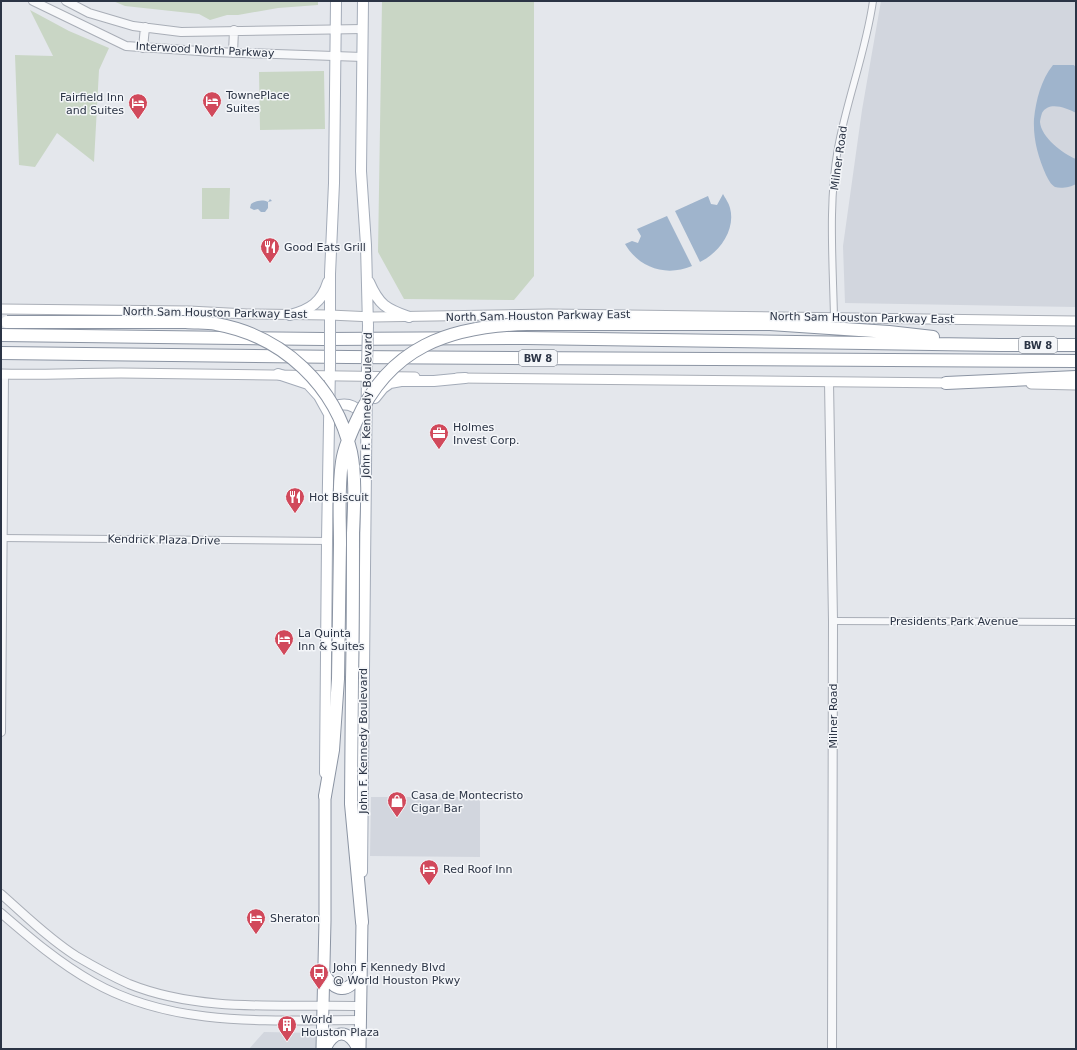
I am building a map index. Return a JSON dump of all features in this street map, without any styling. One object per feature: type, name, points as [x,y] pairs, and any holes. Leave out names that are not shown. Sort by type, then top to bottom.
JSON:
[{"type":"highway","points":[[4,322],[186,322],[215,324],[250,333],[276,346],[309,373],[318,383],[342,422],[351,453],[354,494],[351,804],[362,922]]},
{"type":"highway","points":[[322,1049],[325,921],[325,796],[333,750],[338,679],[342,461],[363,406],[382,379],[415,352],[433,342],[449,335],[480,328],[505,325],[770,324],[889,332],[1000,345]]},
{"type":"highway","name":"North Sam Houston Parkway East","points":[[1,335],[324,339],[525,338],[1000,345],[1076,344]]},
{"type":"highway","name":"BW 8","points":[[1,353],[333,357],[1076,361]]},
{"type":"highway","points":[[946,383],[1076,377]]},
{"type":"highway","name":"John F. Kennedy Boulevard","points":[[359,1049],[362,922]]},
{"type":"highway","points":[[323,971],[331,984],[342,989],[353,985],[360,973]]},
{"type":"highway","points":[[325,1049],[334,1037],[344,1034],[350,1036],[359,1049]]},
{"type":"main road","points":[[325,796],[327,541],[330,415],[330,274],[334,183],[336,1]]},
{"type":"main road","name":"John F. Kennedy Boulevard","points":[[362,922],[363,661],[368,322],[368,279],[361,171],[363,1]]},
{"type":"main road","points":[[290,314],[301,312],[314,305],[319,300],[325,292],[330,274]]},
{"type":"main road","points":[[368,279],[374,294],[380,302],[391,311],[409,317]]},
{"type":"main road","name":"North Sam Houston Parkway East","points":[[1,309],[189,311],[330,315],[368,322],[409,317],[489,314],[1076,320]]},
{"type":"main road","points":[[2,374],[278,374],[330,370],[465,378],[1076,385]]},
{"type":"main road","points":[[278,374],[308,384],[319,396],[330,415]]},
{"type":"main road","points":[[366,416],[369,407],[376,397],[383,388],[390,383],[401,381],[434,381],[465,378]]},
{"type":"main road","points":[[330,415],[335,406],[347,404],[355,406],[360,412],[362,456],[366,475]]},
{"type":"street","name":"Interwood North Parkway","points":[[33,1],[126,46],[233,53],[363,57]]},
{"type":"street","name":"Interwood North Parkway","points":[[66,1],[89,13],[133,26],[181,32],[363,29]]},
{"type":"street","name":"Milner Road","points":[[834,318],[832,244],[834,188],[838,150],[843,123],[866,39],[873,1]]},
{"type":"street","points":[[143,48],[145,27]]},
{"type":"street","points":[[233,53],[234,30]]},
{"type":"street","points":[[1,732],[2,374]]},
{"type":"street","name":"Milner Road","points":[[829,382],[833,621],[832,1049]]},
{"type":"street","name":"Kendrick Plaza Drive","points":[[2,538],[327,541]]},
{"type":"street","name":"Presidents Park Avenue","points":[[833,621],[1076,622]]},
{"type":"street","points":[[1,894],[57,942],[75,955],[130,984],[146,989],[171,996],[210,1003],[239,1005],[360,1006]]},
{"type":"street","points":[[12,903],[1,912],[57,959],[93,982],[128,999],[170,1011],[209,1018],[360,1020]]},
{"type":"street","points":[[93,982],[101,970]]},
{"type":"street","points":[[209,1018],[210,1003]]},
{"type":"shaded area","points":[[881,1],[1076,1],[1076,307],[845,303],[843,246],[862,110]]},
{"type":"shaded area","points":[[371,797],[480,797],[480,857],[370,856]]},
{"type":"shaded area","points":[[264,1032],[318,1033],[317,1049],[249,1049]]},
{"type":"green space","points":[[113,1],[318,1],[318,5],[278,8],[238,15],[227,15],[210,20],[199,14],[125,6]]},
{"type":"green space","points":[[382,1],[534,1],[534,276],[514,300],[404,299],[378,252]]},
{"type":"green space","points":[[30,10],[69,31],[109,48],[99,70],[94,162],[57,133],[35,167],[19,165],[15,55],[53,56]]},
{"type":"green space","points":[[324,71],[325,129],[260,130],[259,72]]},
{"type":"green space","points":[[202,188],[230,188],[229,219],[202,219]]},
{"type":"water","points":[[1053,65],[1074,65],[1076,68],[1076,113],[1067,109],[1053,106],[1045,109],[1042,113],[1040,121],[1041,128],[1048,139],[1059,149],[1076,159],[1076,184],[1063,188],[1055,187],[1048,178],[1038,155],[1034,134],[1036,105],[1042,84]]},
{"type":"water","points":[[723,194],[728,202],[731,224],[719,247],[714,253],[700,262],[675,211],[708,196],[711,204],[717,205]]},
{"type":"water","points":[[257,201],[268,202],[268,208],[265,212],[250,208],[251,204]]},
{"type":"water","points":[[667,216],[692,266],[673,271],[654,268],[638,259],[625,244],[632,241],[638,243],[641,236],[637,229]]},
{"type":"place","name":"TownePlace Suites","points":[[212,118]]},
{"type":"place","name":"Fairfield Inn and Suites","points":[[138,120]]},
{"type":"place","name":"Good Eats Grill","points":[[270,264]]},
{"type":"place","name":"Holmes Invest Corp.","points":[[439,450]]},
{"type":"place","name":"Hot Biscuit","points":[[295,514]]},
{"type":"place","name":"La Quinta Inn & Suites","points":[[284,656]]},
{"type":"place","name":"Casa de Montecristo Cigar Bar","points":[[397,818]]},
{"type":"place","name":"Red Roof Inn","points":[[429,886]]},
{"type":"place","name":"Sheraton","points":[[256,935]]},
{"type":"place","name":"John F Kennedy Blvd @ World Houston Pkwy","points":[[319,990]]},
{"type":"place","name":"World Houston Plaza","points":[[287,1042]]}]
